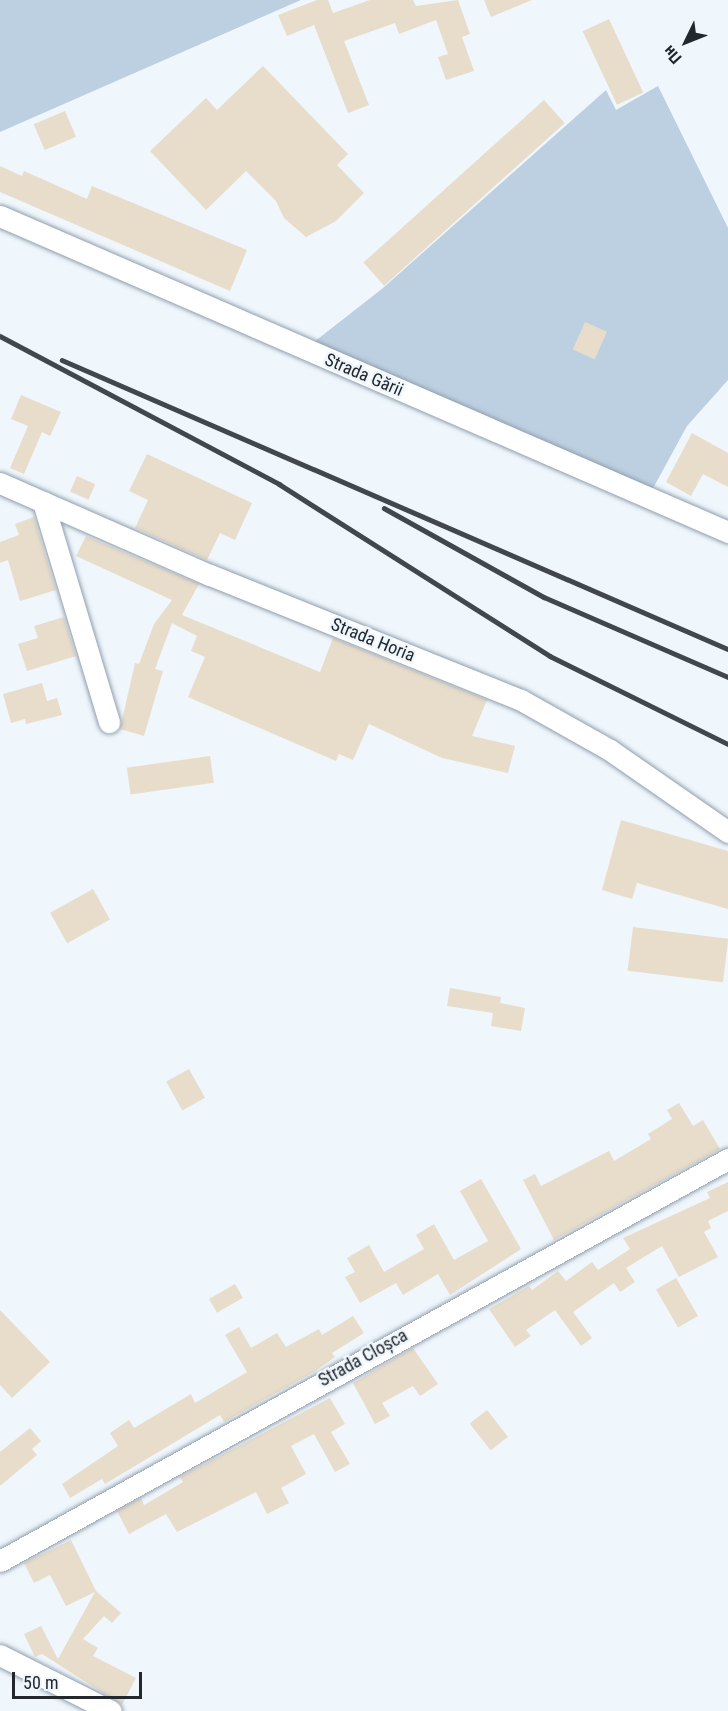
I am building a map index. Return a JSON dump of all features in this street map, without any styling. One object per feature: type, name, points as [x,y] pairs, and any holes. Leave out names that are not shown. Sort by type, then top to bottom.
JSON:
[{"type":"street","name":"Strada Gării","points":[[0,216],[728,532]]},
{"type":"street","name":"Strada Horia","points":[[0,483],[210,575],[521,700],[610,750],[728,832]]},
{"type":"street","points":[[43,502],[109,722]]},
{"type":"street","name":"Strada Cloșca","points":[[0,1561],[728,1159]]},
{"type":"street","points":[[0,1655],[111,1711]]},
{"type":"shaded area","points":[[0,0],[301,0],[0,132]]},
{"type":"shaded area","points":[[658,86],[728,228],[728,380],[687,426],[651,492],[314,342],[383,288],[606,90],[616,110]]},
{"type":"building","points":[[317,0],[328,0],[333,13],[370,0],[413,0],[416,6],[458,0],[470,34],[462,37],[474,71],[446,80],[438,57],[448,54],[436,20],[399,34],[395,23],[344,41],[369,105],[348,113],[314,25],[287,36],[278,15]]},
{"type":"building","points":[[484,0],[532,0],[491,17]]},
{"type":"building","points":[[609,19],[643,92],[617,105],[583,31]]},
{"type":"building","points":[[263,66],[348,154],[337,165],[364,193],[336,221],[306,237],[284,218],[276,201],[246,171],[206,210],[150,151],[206,98],[217,110]]},
{"type":"building","points":[[544,100],[565,123],[384,286],[363,263]]},
{"type":"building","points":[[65,111],[76,137],[45,150],[34,124]]},
{"type":"building","points":[[0,166],[22,176],[24,171],[87,199],[92,186],[247,250],[230,291],[0,192]]},
{"type":"building","points":[[585,322],[607,332],[595,359],[573,349]]},
{"type":"building","points":[[21,395],[61,412],[50,436],[42,432],[24,474],[10,468],[28,426],[11,419]]},
{"type":"building","points":[[692,433],[728,453],[728,487],[703,474],[691,496],[666,482]]},
{"type":"building","points":[[147,454],[252,503],[235,540],[220,533],[207,560],[135,528],[148,500],[129,491]]},
{"type":"building","points":[[77,476],[95,484],[88,500],[70,492]]},
{"type":"building","points":[[34,517],[56,590],[20,601],[8,560],[0,563],[0,542],[19,535],[15,524]]},
{"type":"building","points":[[86,536],[199,584],[182,615],[320,672],[333,638],[487,700],[472,736],[515,746],[508,773],[442,758],[369,724],[353,760],[339,754],[336,761],[188,697],[205,657],[191,651],[197,636],[172,623],[155,669],[163,671],[144,736],[120,729],[135,663],[139,664],[154,624],[172,600],[76,556]]},
{"type":"building","points":[[64,617],[76,656],[27,671],[18,644],[38,638],[34,626]]},
{"type":"building","points":[[42,683],[47,701],[57,698],[62,715],[26,724],[25,719],[11,723],[3,694]]},
{"type":"building","points":[[210,756],[214,783],[131,794],[127,768]]},
{"type":"building","points":[[621,820],[728,851],[728,909],[637,883],[632,899],[602,890]]},
{"type":"building","points":[[93,889],[110,920],[67,943],[50,913]]},
{"type":"building","points":[[633,927],[728,939],[723,982],[628,971]]},
{"type":"building","points":[[450,988],[501,997],[500,1003],[525,1008],[521,1031],[491,1026],[493,1013],[447,1006]]},
{"type":"building","points":[[189,1069],[205,1098],[182,1110],[166,1082]]},
{"type":"building","points":[[679,1103],[693,1126],[703,1120],[720,1149],[554,1240],[523,1180],[535,1174],[541,1186],[609,1151],[614,1161],[651,1139],[648,1134],[672,1119],[667,1110]]},
{"type":"building","points":[[481,1179],[521,1249],[450,1295],[438,1274],[403,1295],[396,1283],[360,1303],[345,1277],[355,1272],[347,1258],[369,1245],[384,1272],[424,1249],[416,1235],[434,1224],[454,1260],[488,1241],[460,1191]]},
{"type":"building","points":[[728,1182],[728,1211],[708,1221],[711,1228],[704,1232],[718,1257],[679,1277],[662,1246],[626,1268],[635,1282],[620,1292],[614,1283],[573,1312],[592,1338],[581,1346],[555,1310],[526,1330],[531,1336],[515,1347],[489,1309],[529,1286],[532,1290],[558,1271],[566,1281],[592,1262],[598,1270],[630,1249],[623,1238],[710,1198],[707,1192]]},
{"type":"building","points":[[676,1278],[698,1316],[678,1328],[656,1290]]},
{"type":"building","points":[[235,1284],[243,1298],[217,1313],[209,1299]]},
{"type":"building","points":[[0,1310],[50,1362],[12,1398],[0,1385]]},
{"type":"building","points":[[353,1316],[364,1333],[332,1353],[335,1357],[314,1372],[224,1422],[220,1415],[105,1484],[102,1479],[70,1498],[62,1484],[118,1446],[110,1433],[129,1420],[134,1428],[191,1394],[195,1403],[247,1372],[225,1335],[239,1327],[251,1348],[277,1333],[286,1347],[319,1329],[322,1335]]},
{"type":"building","points":[[413,1348],[438,1384],[420,1396],[413,1386],[382,1403],[390,1416],[375,1424],[353,1383]]},
{"type":"building","points":[[330,1398],[345,1424],[331,1432],[350,1464],[335,1472],[314,1434],[291,1446],[306,1474],[281,1488],[289,1503],[267,1514],[256,1492],[177,1532],[166,1514],[129,1534],[117,1511],[141,1498],[144,1505],[183,1482],[180,1477]]},
{"type":"building","points":[[487,1410],[508,1437],[491,1450],[470,1424]]},
{"type":"building","points":[[30,1428],[41,1441],[32,1449],[37,1455],[0,1486],[0,1452]]},
{"type":"building","points":[[71,1540],[96,1591],[121,1613],[112,1623],[104,1616],[83,1639],[98,1648],[93,1656],[136,1678],[122,1705],[42,1654],[35,1657],[24,1634],[41,1626],[58,1659],[95,1592],[66,1606],[50,1575],[34,1583],[24,1563]]},
{"type":"railway","points":[[0,336],[279,484],[550,656],[728,744]]},
{"type":"railway","points":[[62,360],[728,649]]},
{"type":"railway","points":[[384,508],[544,597],[728,677]]}]
